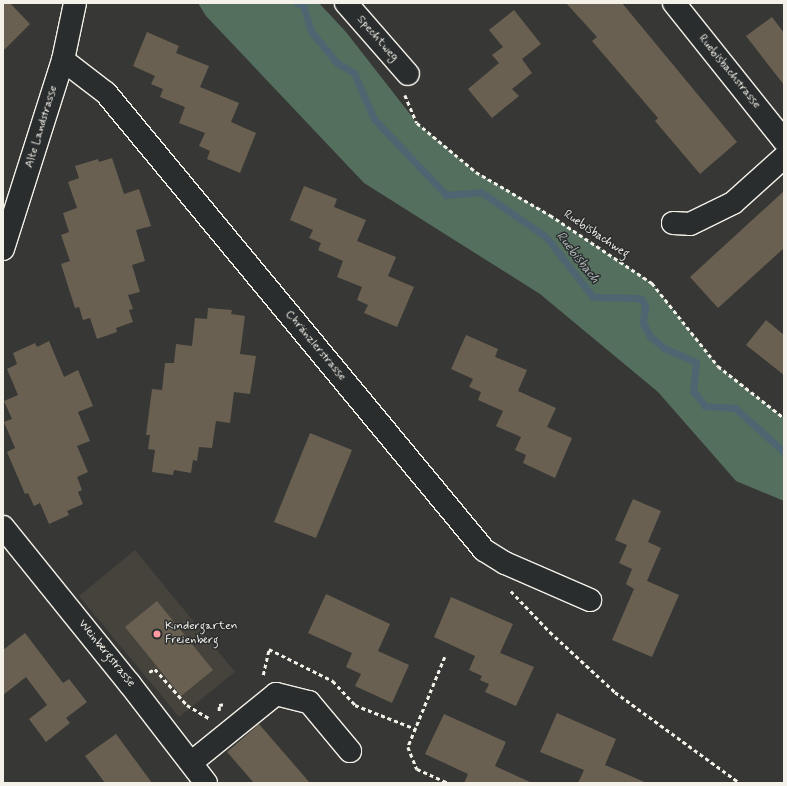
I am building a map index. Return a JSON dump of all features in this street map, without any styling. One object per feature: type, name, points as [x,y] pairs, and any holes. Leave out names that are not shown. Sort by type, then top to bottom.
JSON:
[{"type":"street","name":"Alte Landstrasse","points":[[3,249],[7,221],[63,60],[75,3]]},
{"type":"street","name":"Spechtweg","points":[[346,3],[408,74]]},
{"type":"street","name":"Ruebisbachstrasse","points":[[674,3],[784,141]]},
{"type":"street","name":"Chränzlerstrasse","points":[[63,60],[106,94],[484,550],[505,563],[590,600]]},
{"type":"street","points":[[673,223],[690,224],[733,203],[784,156]]},
{"type":"street","name":"Weinbergstrasse","points":[[3,527],[192,762],[206,783]]},
{"type":"street","points":[[192,762],[276,694],[309,702],[350,751]]},
{"type":"path","name":"Ruebisbachweg","points":[[408,74],[405,98],[417,123],[476,172],[550,215],[652,283],[718,366],[784,418]]},
{"type":"path","points":[[506,587],[550,632],[615,692],[740,783]]},
{"type":"path","points":[[446,657],[408,747],[417,769],[448,783]]},
{"type":"shaded area","name":"Kindergarten Freienberg","points":[[135,550],[235,672],[179,717],[79,596]]},
{"type":"green space","points":[[198,3],[319,3],[346,32],[417,123],[476,172],[550,215],[652,283],[718,366],[784,418],[784,501],[736,481],[658,392],[540,294],[364,183],[206,16]]},
{"type":"building","points":[[3,3],[10,3],[30,24],[3,51]]},
{"type":"building","points":[[566,3],[622,3],[737,142],[700,174],[655,121],[658,118],[592,41],[597,37]]},
{"type":"building","points":[[514,10],[541,44],[522,59],[532,73],[512,89],[519,96],[492,118],[468,89],[499,63],[492,55],[503,47],[489,30]]},
{"type":"building","points":[[772,17],[784,33],[784,85],[746,36]]},
{"type":"building","points":[[147,32],[179,46],[176,53],[209,66],[200,87],[239,103],[231,122],[256,133],[240,173],[207,159],[210,151],[199,146],[205,133],[179,123],[185,107],[160,97],[163,89],[151,84],[155,76],[133,66]]},
{"type":"building","points":[[112,158],[124,194],[139,189],[151,226],[136,230],[145,261],[132,265],[140,292],[128,295],[133,309],[129,310],[133,322],[116,328],[117,332],[97,339],[90,318],[83,320],[79,307],[75,308],[61,264],[70,261],[61,235],[69,232],[63,213],[77,208],[68,182],[79,178],[75,166],[98,159],[99,162]]},
{"type":"building","points":[[304,186],[337,199],[334,207],[366,220],[357,241],[396,257],[388,276],[414,287],[397,327],[364,313],[368,305],[357,300],[362,287],[337,277],[343,261],[318,250],[321,243],[309,238],[313,230],[290,220]]},
{"type":"building","points":[[784,191],[784,248],[718,308],[690,277]]},
{"type":"building","points":[[208,308],[232,310],[231,314],[245,316],[240,354],[256,356],[250,394],[234,392],[230,423],[216,421],[212,448],[199,447],[197,461],[193,460],[191,473],[174,470],[173,475],[152,472],[155,450],[148,449],[150,435],[146,435],[152,389],[162,390],[165,363],[174,363],[176,344],[192,346],[195,318],[207,319]]},
{"type":"building","points":[[766,320],[784,335],[784,375],[746,345]]},
{"type":"building","points":[[466,335],[498,349],[495,357],[527,370],[518,391],[556,408],[547,427],[572,438],[555,478],[523,463],[526,455],[515,450],[521,437],[496,426],[503,411],[478,400],[481,392],[469,387],[473,379],[451,369]]},
{"type":"building","points":[[49,341],[64,377],[78,370],[93,406],[78,412],[90,441],[77,446],[88,472],[77,477],[82,490],[78,492],[83,504],[67,511],[69,515],[49,524],[40,503],[34,506],[28,493],[25,494],[7,452],[15,448],[4,422],[12,419],[4,401],[18,395],[7,369],[17,364],[13,353],[35,343],[37,347]]},
{"type":"building","points":[[310,433],[352,450],[316,538],[274,522]]},
{"type":"building","points":[[633,499],[661,511],[648,542],[661,548],[647,581],[679,595],[652,657],[612,640],[634,589],[626,584],[632,569],[619,563],[627,545],[615,540]]},
{"type":"building","points":[[326,594],[390,624],[378,651],[409,665],[392,703],[355,686],[361,674],[346,667],[352,653],[308,633]]},
{"type":"building","points":[[451,597],[513,624],[500,653],[534,667],[516,706],[485,692],[489,684],[480,680],[482,676],[469,670],[475,656],[434,637]]},
{"type":"building","points":[[157,601],[213,670],[181,696],[125,627]]},
{"type":"building","points":[[25,633],[63,683],[69,679],[87,702],[66,718],[70,723],[46,742],[29,719],[47,705],[26,677],[3,695],[3,650]]},
{"type":"building","points":[[557,713],[616,739],[605,765],[647,783],[578,783],[584,770],[540,752]]},
{"type":"building","points":[[444,714],[506,742],[495,766],[532,783],[464,783],[468,774],[425,754]]},
{"type":"building","points":[[259,724],[310,783],[254,783],[227,752]]},
{"type":"building","points":[[116,734],[152,783],[105,783],[85,756]]},
{"type":"waterway","name":"Ruebisbach","points":[[297,3],[303,5],[311,31],[328,52],[337,63],[354,73],[374,119],[446,195],[481,192],[546,237],[593,297],[637,298],[642,300],[645,305],[643,323],[650,336],[664,348],[696,362],[693,391],[705,406],[735,408],[784,452]]},
{"type":"place","name":"Kindergarten Freienberg","points":[[157,634]]}]
